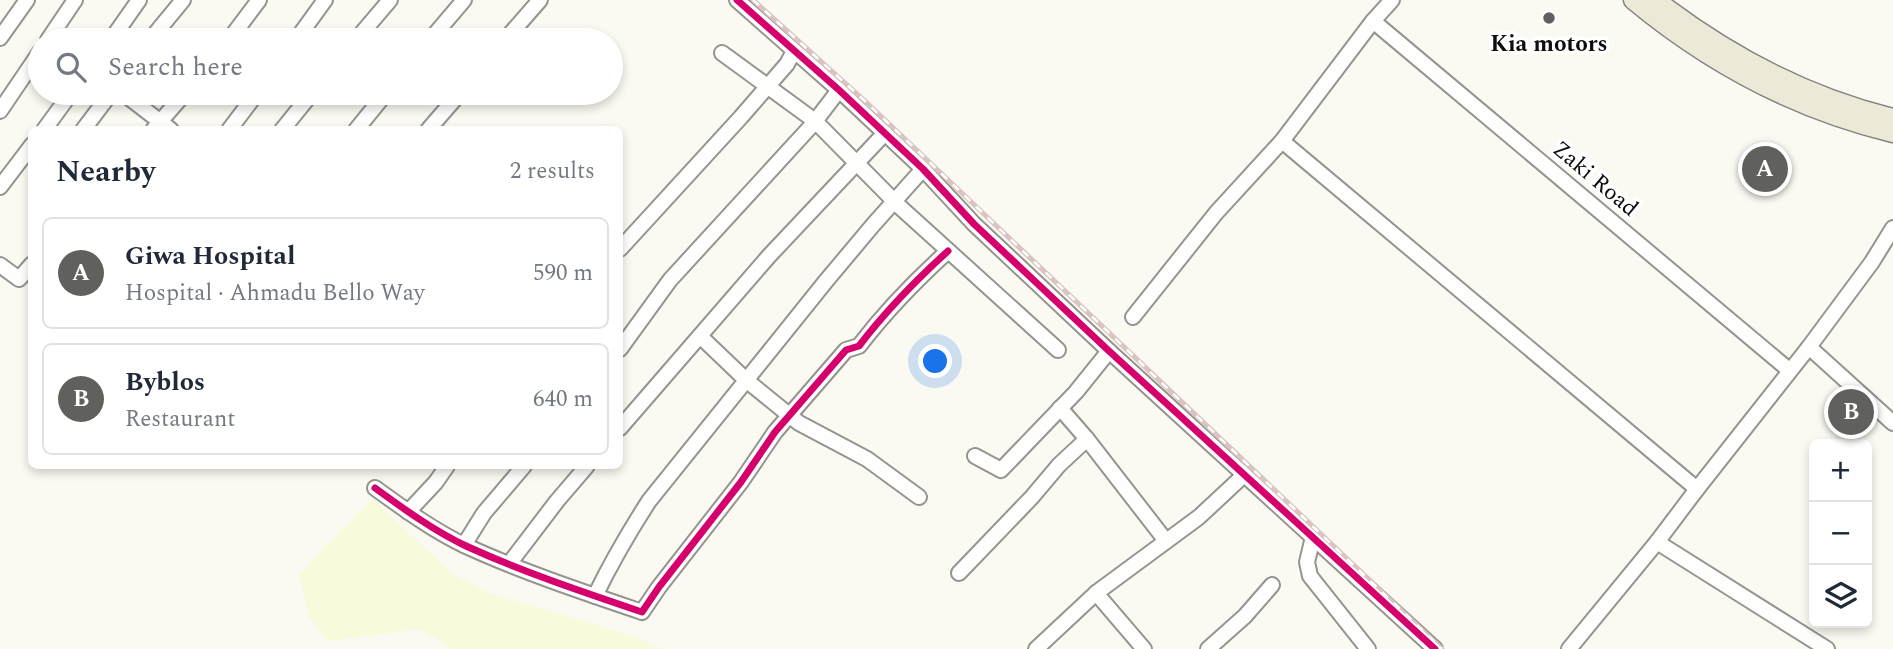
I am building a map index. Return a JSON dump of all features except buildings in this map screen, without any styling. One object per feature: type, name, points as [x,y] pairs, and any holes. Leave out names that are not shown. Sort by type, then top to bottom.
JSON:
[{"type":"main road","points":[[1633,0],[1658,21],[1738,73],[1829,114],[1893,133]]},
{"type":"main road","points":[[1656,0],[1691,27],[1782,79],[1826,98],[1893,118]]},
{"type":"street","points":[[3,29],[27,0]]},
{"type":"street","points":[[56,28],[75,0]]},
{"type":"street","points":[[119,28],[139,0]]},
{"type":"street","points":[[160,28],[183,0]]},
{"type":"street","points":[[238,28],[259,0]]},
{"type":"street","points":[[305,28],[325,0]]},
{"type":"street","points":[[366,28],[390,0]]},
{"type":"street","points":[[440,28],[464,0]]},
{"type":"street","points":[[516,28],[540,0]]},
{"type":"street","points":[[737,0],[885,133],[974,224],[1109,351],[1435,649]]},
{"type":"street","points":[[1133,317],[1216,213],[1282,141],[1392,0]]},
{"type":"street","name":"Zaki Road","points":[[1373,21],[1789,370]]},
{"type":"street","points":[[623,240],[787,64],[794,51]]},
{"type":"street","points":[[722,53],[815,121],[895,201],[1058,350]]},
{"type":"street","points":[[0,111],[28,70]]},
{"type":"street","points":[[623,345],[670,280],[815,121],[839,90]]},
{"type":"street","points":[[47,126],[62,105]]},
{"type":"street","points":[[86,126],[102,105]]},
{"type":"street","points":[[136,105],[160,126]]},
{"type":"street","points":[[162,126],[177,105]]},
{"type":"street","points":[[232,126],[248,105]]},
{"type":"street","points":[[285,126],[302,105]]},
{"type":"street","points":[[359,126],[376,105]]},
{"type":"street","points":[[431,126],[450,105]]},
{"type":"street","points":[[623,425],[769,256],[885,133]]},
{"type":"street","points":[[1282,141],[1697,489]]},
{"type":"street","points":[[0,187],[28,150]]},
{"type":"street","points":[[595,596],[649,501],[834,272],[923,169]]},
{"type":"street","points":[[1571,648],[1808,347],[1872,262],[1893,228]]},
{"type":"street","points":[[375,488],[408,512],[464,545],[642,612],[789,415],[846,349],[859,346],[903,295],[948,250]]},
{"type":"street","points":[[0,265],[19,279],[28,269]]},
{"type":"street","points":[[700,336],[746,380],[799,423],[867,459],[919,497]]},
{"type":"street","points":[[1808,347],[1893,423]]},
{"type":"street","points":[[975,456],[1001,470],[1076,392],[1109,351]]},
{"type":"street","points":[[1060,408],[1166,541]]},
{"type":"street","points":[[959,573],[1059,465],[1087,439]]},
{"type":"street","points":[[408,512],[445,469]]},
{"type":"street","points":[[464,545],[484,513],[521,469]]},
{"type":"street","points":[[509,564],[556,501],[584,469]]},
{"type":"street","points":[[1036,649],[1096,593],[1199,517],[1244,475]]},
{"type":"street","points":[[1313,537],[1307,562],[1310,576],[1368,649]]},
{"type":"street","points":[[1657,542],[1827,649]]},
{"type":"street","points":[[1208,649],[1245,616],[1272,585]]},
{"type":"street","points":[[1096,593],[1144,649]]},
{"type":"green space","points":[[373,499],[451,573],[488,593],[638,638],[663,649],[453,649],[420,629],[327,641],[308,616],[299,575]]},
{"type":"railway","points":[[753,0],[866,102],[1442,649]]},
{"type":"cycle path","points":[[737,0],[923,169],[974,224],[1109,351],[1435,649]]},
{"type":"cycle path","points":[[375,488],[431,527],[466,546],[531,573],[642,612],[741,482],[775,432],[846,350],[859,346],[901,297],[948,251]]},
{"type":"place","name":"Kia motors","points":[[1549,18]]},
{"type":"place","name":"Giwa Hospital","points":[[1765,169]]},
{"type":"place","name":"Byblos","points":[[1851,412]]}]
